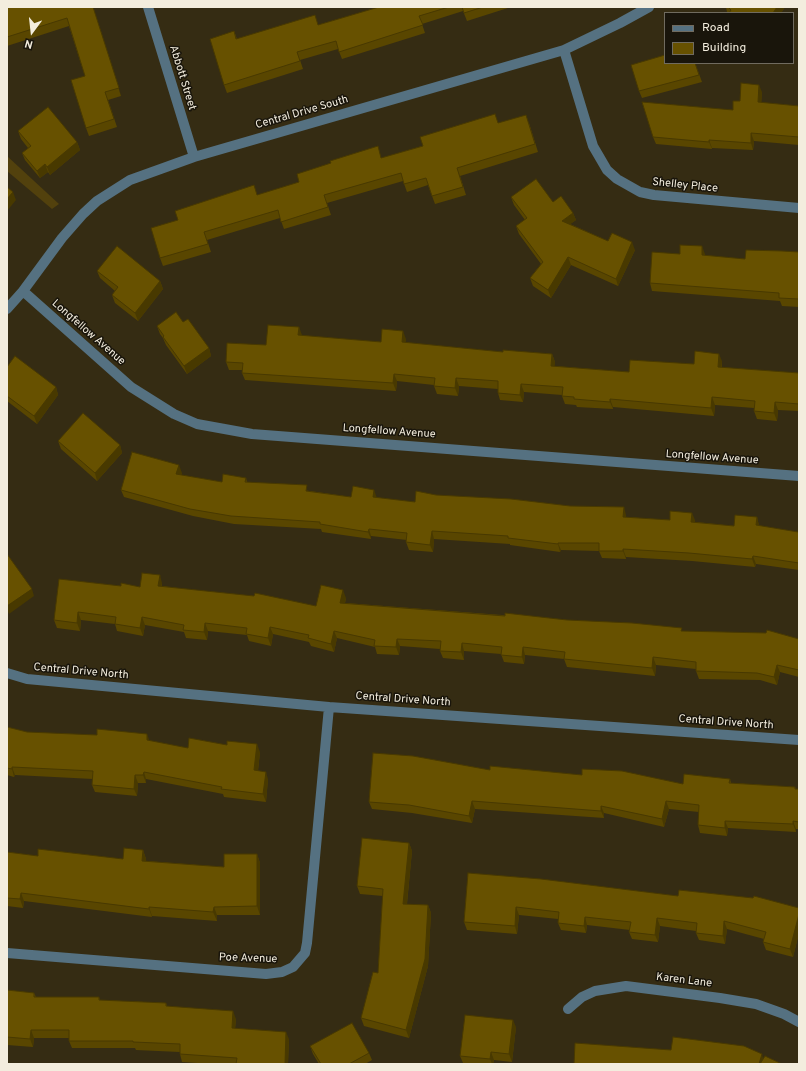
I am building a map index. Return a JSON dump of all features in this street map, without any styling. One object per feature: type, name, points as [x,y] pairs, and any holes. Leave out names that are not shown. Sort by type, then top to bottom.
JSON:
[{"type":"street","name":"Abbott Street","points":[[148,7],[194,156]]},
{"type":"street","name":"Central Drive South","points":[[7,308],[23,291],[62,238],[83,214],[97,201],[130,180],[194,156],[564,50],[620,24],[649,7]]},
{"type":"street","name":"Shelley Place","points":[[564,50],[593,146],[603,164],[617,179],[640,192],[659,196],[799,208]]},
{"type":"street","name":"Longfellow Avenue","points":[[23,291],[131,387],[174,414],[197,424],[252,434],[799,476]]},
{"type":"street","name":"Central Drive North","points":[[7,673],[27,679],[329,707],[799,740]]},
{"type":"street","name":"Poe Avenue","points":[[7,953],[259,974],[275,974],[293,967],[302,958],[307,943],[329,707]]},
{"type":"street","name":"Karen Lane","points":[[568,1009],[595,990],[626,986],[756,1004],[784,1014],[799,1022]]},
{"type":"shaded area","points":[[7,156],[59,204],[52,209],[7,171]]},
{"type":"building","points":[[7,7],[93,7],[119,88],[105,92],[114,119],[86,128],[71,80],[85,76],[67,18],[7,37]]},
{"type":"building","points":[[379,7],[449,7],[419,16],[423,25],[339,52],[336,41],[297,52],[300,61],[224,85],[210,39],[234,31],[236,39],[315,15],[318,25]]},
{"type":"building","points":[[462,7],[483,7],[464,13]]},
{"type":"building","points":[[728,7],[777,7],[774,12],[730,12],[731,10]]},
{"type":"building","points":[[664,55],[664,64],[695,64],[699,75],[639,91],[631,65]]},
{"type":"building","points":[[741,83],[759,85],[758,102],[799,106],[799,137],[751,133],[751,143],[709,140],[709,142],[653,137],[642,102],[733,110],[733,101],[740,101]]},
{"type":"building","points":[[48,107],[77,142],[47,167],[45,164],[37,171],[22,153],[31,146],[18,131]]},
{"type":"building","points":[[495,114],[498,123],[526,115],[535,144],[457,168],[463,187],[432,196],[426,178],[404,184],[401,173],[324,195],[328,207],[281,222],[278,210],[204,232],[208,244],[160,258],[151,228],[178,220],[175,211],[254,185],[257,195],[299,182],[297,174],[331,163],[330,161],[378,146],[381,158],[423,146],[420,137]]},
{"type":"building","points":[[536,179],[553,202],[561,196],[573,213],[562,221],[608,241],[612,233],[632,242],[616,279],[568,257],[548,290],[530,278],[543,262],[516,226],[527,218],[511,197]]},
{"type":"building","points":[[7,187],[13,192],[7,199]]},
{"type":"building","points":[[680,245],[702,246],[702,255],[745,259],[746,250],[799,252],[799,299],[779,298],[779,293],[650,283],[652,252],[680,254]]},
{"type":"building","points":[[117,246],[160,281],[135,313],[112,295],[118,287],[97,271]]},
{"type":"building","points":[[176,312],[183,322],[188,319],[209,348],[184,366],[157,326]]},
{"type":"building","points":[[268,325],[299,327],[298,335],[381,342],[382,329],[403,331],[402,342],[503,352],[503,350],[552,354],[551,366],[629,372],[630,360],[694,364],[695,351],[719,354],[718,367],[799,373],[799,404],[775,402],[774,413],[754,411],[755,401],[712,397],[711,408],[610,399],[610,402],[574,399],[574,397],[562,396],[563,387],[521,384],[520,395],[498,393],[498,381],[456,378],[455,388],[434,386],[435,378],[394,374],[393,383],[242,373],[243,363],[226,362],[227,343],[266,345]]},
{"type":"building","points":[[15,356],[56,387],[34,416],[7,396],[7,367]]},
{"type":"building","points":[[83,413],[120,445],[95,473],[58,441]]},
{"type":"building","points":[[132,452],[179,465],[176,474],[222,482],[223,474],[246,478],[245,482],[307,485],[306,491],[351,497],[353,486],[374,490],[373,497],[415,502],[416,491],[436,495],[511,499],[570,506],[624,507],[623,517],[670,520],[670,511],[692,513],[691,522],[734,526],[735,515],[757,517],[756,525],[798,532],[799,521],[799,563],[753,556],[752,559],[623,549],[623,551],[599,551],[599,543],[558,544],[508,538],[508,536],[432,531],[430,545],[406,542],[407,533],[369,529],[368,532],[320,524],[320,522],[231,516],[190,509],[121,490]]},
{"type":"building","points":[[7,554],[32,589],[7,606]]},
{"type":"building","points":[[142,573],[160,575],[158,586],[254,596],[255,593],[316,606],[321,585],[343,590],[340,603],[505,616],[505,613],[567,620],[632,623],[682,628],[681,631],[766,633],[767,630],[799,639],[799,670],[777,665],[774,677],[757,673],[696,671],[696,662],[653,657],[652,668],[564,659],[565,652],[523,647],[522,657],[501,655],[502,647],[462,643],[461,652],[440,651],[441,641],[397,639],[396,647],[374,646],[375,640],[334,631],[331,644],[308,638],[309,635],[270,627],[268,638],[246,634],[247,628],[205,623],[204,632],[183,630],[184,625],[142,617],[140,628],[115,624],[116,617],[78,612],[77,623],[54,620],[59,579],[121,586],[121,583],[140,587]]},
{"type":"building","points":[[7,727],[27,732],[97,735],[97,729],[147,734],[147,740],[188,748],[189,738],[227,745],[227,741],[257,744],[254,770],[266,772],[263,794],[221,789],[222,787],[144,772],[143,775],[135,775],[134,789],[92,785],[93,771],[7,768]]},
{"type":"building","points":[[373,753],[413,756],[490,770],[490,766],[582,775],[582,769],[622,771],[683,784],[684,774],[730,779],[729,783],[795,787],[795,789],[799,789],[799,822],[793,821],[793,824],[725,821],[725,828],[698,825],[699,805],[666,801],[662,819],[601,806],[601,811],[472,801],[469,816],[409,805],[369,802]]},
{"type":"building","points":[[362,838],[409,843],[403,904],[428,905],[425,959],[406,1030],[361,1018],[373,972],[378,973],[383,889],[357,886]]},
{"type":"building","points":[[124,848],[143,850],[142,861],[224,867],[224,854],[257,854],[257,906],[214,907],[213,912],[149,907],[149,909],[21,893],[20,899],[7,898],[7,852],[38,856],[38,849],[123,859]]},
{"type":"building","points":[[468,873],[541,879],[678,896],[679,890],[753,898],[754,896],[799,908],[799,914],[790,949],[763,942],[766,932],[724,921],[723,936],[696,933],[697,923],[657,918],[655,935],[629,932],[631,922],[585,917],[584,926],[558,923],[559,912],[516,907],[515,926],[464,922]]},
{"type":"building","points":[[7,990],[34,993],[34,997],[99,997],[99,1000],[166,1003],[166,1006],[233,1011],[232,1028],[286,1032],[285,1064],[236,1064],[237,1058],[180,1054],[180,1044],[133,1041],[69,1041],[69,1030],[31,1030],[30,1039],[7,1037]]},
{"type":"building","points":[[465,1015],[513,1020],[509,1054],[491,1052],[490,1059],[460,1056]]},
{"type":"building","points":[[352,1023],[369,1053],[349,1064],[321,1064],[310,1046]]},
{"type":"building","points":[[673,1037],[744,1046],[762,1054],[759,1064],[574,1064],[575,1043],[671,1050]]},
{"type":"building","points":[[765,1056],[782,1064],[760,1064]]}]
